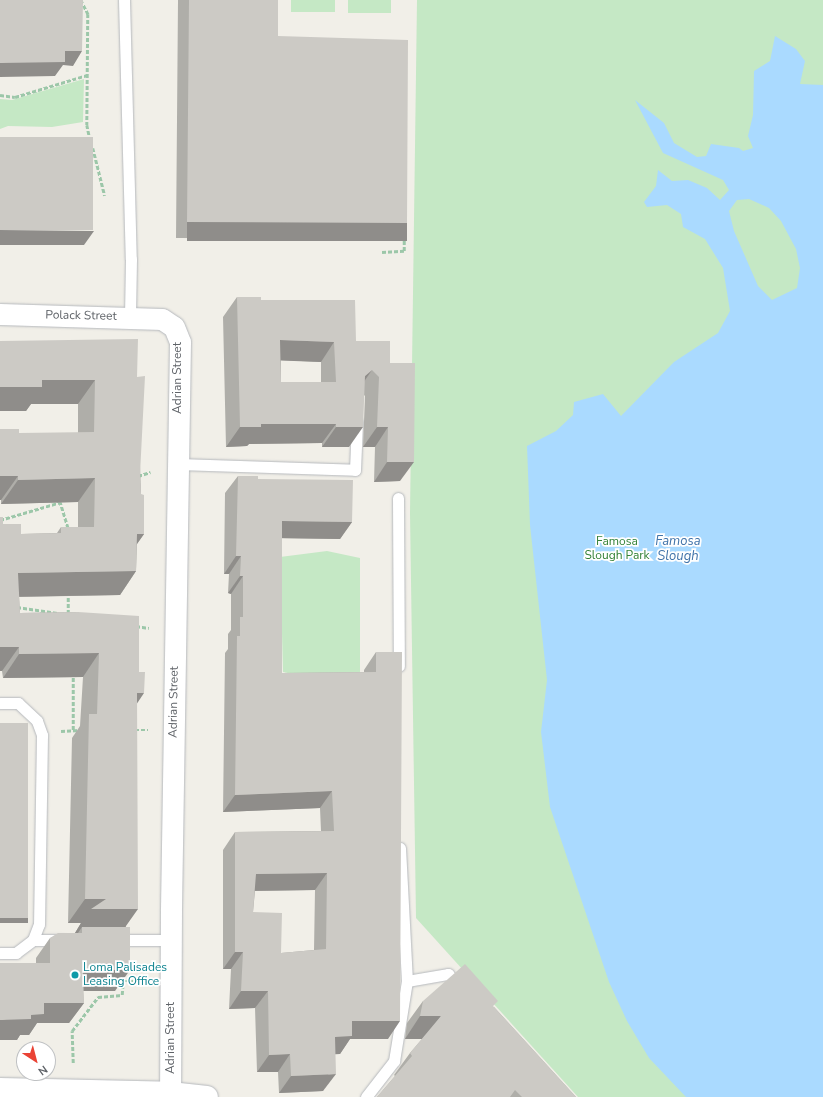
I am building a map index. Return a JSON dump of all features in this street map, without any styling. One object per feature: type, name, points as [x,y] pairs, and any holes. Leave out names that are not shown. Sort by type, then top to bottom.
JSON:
[{"type":"street","name":"Polack Street","points":[[0,314],[162,319]]},
{"type":"street","name":"Adrian Street","points":[[162,319],[174,327],[180,342],[171,940],[172,1095]]},
{"type":"street","points":[[0,1090],[207,1097]]},
{"type":"lane","points":[[124,0],[131,259],[130,317]]},
{"type":"lane","points":[[178,464],[355,470],[357,411]]},
{"type":"lane","points":[[398,498],[399,678]]},
{"type":"lane","points":[[0,703],[18,703],[36,721],[41,732],[39,924],[33,940],[16,953],[0,953]]},
{"type":"lane","points":[[366,1097],[394,1061],[407,981],[400,835]]},
{"type":"lane","points":[[33,940],[71,940]]},
{"type":"lane","points":[[101,940],[171,940]]},
{"type":"lane","points":[[407,981],[448,974],[469,997]]},
{"type":"path","points":[[81,0],[88,14],[87,124],[105,196]]},
{"type":"path","points":[[0,95],[15,97],[87,75]]},
{"type":"path","points":[[382,252],[404,250],[404,220]]},
{"type":"path","points":[[135,477],[150,472]]},
{"type":"path","points":[[58,495],[69,530],[69,537]]},
{"type":"path","points":[[0,520],[68,499]]},
{"type":"path","points":[[68,591],[68,614]]},
{"type":"path","points":[[15,607],[74,615]]},
{"type":"path","points":[[134,626],[149,628]]},
{"type":"path","points":[[73,669],[73,730]]},
{"type":"path","points":[[41,732],[88,730]]},
{"type":"path","points":[[133,730],[148,730]]},
{"type":"path","points":[[72,1063],[72,1030],[98,997],[122,995],[123,981],[147,981]]},
{"type":"green space","points":[[291,0],[335,0],[335,12],[291,12]]},
{"type":"green space","points":[[348,0],[391,0],[391,13],[348,13]]},
{"type":"green space","name":"Famosa Slough Park","points":[[417,0],[823,0],[823,1097],[578,1097],[416,918],[410,513]]},
{"type":"green space","points":[[84,79],[83,122],[52,127],[8,126],[0,129],[0,99],[12,100]]},
{"type":"green space","points":[[327,551],[360,558],[360,677],[321,680],[283,672],[280,557]]},
{"type":"water","name":"Famosa Slough","points":[[775,36],[796,49],[805,61],[800,84],[823,85],[823,1097],[686,1097],[649,1058],[627,1021],[609,982],[550,807],[541,732],[547,680],[530,525],[527,446],[556,431],[573,415],[574,402],[603,394],[621,416],[674,362],[718,333],[730,311],[723,268],[705,239],[683,227],[681,214],[667,205],[647,207],[644,202],[656,186],[658,170],[672,181],[688,180],[707,188],[720,200],[729,190],[723,180],[663,153],[635,100],[664,123],[674,143],[697,157],[706,156],[711,144],[739,148],[743,151],[753,148],[748,136],[753,115],[754,71],[770,61]],"holes":[[[749,199],[769,208],[781,221],[796,249],[800,268],[797,288],[772,300],[758,286],[734,231],[729,211],[737,200]]]},
{"type":"building","points":[[0,0],[83,0],[82,51],[65,51],[65,62],[0,63]]},
{"type":"building","points":[[189,0],[278,0],[278,36],[408,40],[407,223],[187,222]]},
{"type":"building","points":[[0,137],[93,137],[93,230],[0,230]]},
{"type":"building","points":[[237,297],[261,297],[261,300],[355,300],[356,341],[390,341],[390,363],[415,363],[414,462],[387,462],[388,427],[377,427],[379,377],[372,370],[365,376],[363,427],[336,427],[336,424],[261,424],[261,427],[240,427]],"holes":[[[280,340],[334,342],[336,382],[281,382]]]},
{"type":"building","points":[[138,339],[137,377],[145,376],[140,474],[141,494],[144,495],[144,534],[137,534],[136,571],[18,573],[20,613],[78,612],[139,616],[139,672],[145,672],[144,693],[137,693],[138,909],[91,909],[106,899],[85,899],[89,714],[97,714],[99,653],[19,654],[19,647],[0,647],[0,517],[3,517],[3,524],[21,524],[21,534],[61,533],[61,527],[94,527],[95,478],[18,480],[18,476],[0,476],[0,429],[19,429],[19,433],[94,432],[95,380],[42,380],[42,387],[0,387],[0,341]]},
{"type":"building","points":[[238,476],[258,476],[258,479],[353,480],[352,522],[282,521],[282,673],[376,672],[376,652],[402,652],[400,1021],[352,1021],[352,1036],[335,1037],[336,1074],[291,1076],[290,1054],[269,1055],[268,991],[241,991],[243,952],[235,952],[235,832],[334,831],[332,791],[235,795],[237,636],[240,636],[240,617],[243,617],[243,576],[240,576],[241,556],[236,556]],"holes":[[[327,873],[326,949],[281,953],[282,913],[253,912],[256,874]]]},
{"type":"building","points":[[0,723],[28,723],[28,918],[0,918]]},
{"type":"building","points":[[82,927],[130,927],[130,970],[83,970],[84,1003],[44,1003],[44,1014],[31,1015],[31,1019],[0,1020],[0,963],[50,963],[50,938],[58,933],[82,933]]},
{"type":"building","points":[[465,964],[498,1001],[493,1006],[576,1097],[522,1097],[515,1090],[510,1097],[377,1097],[412,1056],[410,1053],[441,1016],[420,1016],[423,1001]]},
{"type":"place","name":"Loma Palisades Leasing Office","points":[[75,975]]}]
